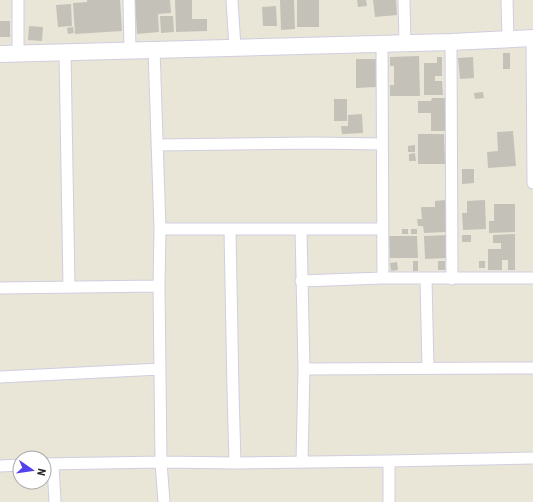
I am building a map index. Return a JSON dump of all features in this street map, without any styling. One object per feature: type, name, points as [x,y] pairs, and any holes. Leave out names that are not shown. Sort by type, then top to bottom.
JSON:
[{"type":"street","points":[[18,0],[18,53]]},
{"type":"street","points":[[129,0],[130,49]]},
{"type":"street","points":[[232,0],[235,48]]},
{"type":"street","points":[[404,0],[406,42]]},
{"type":"street","points":[[507,0],[508,39]]},
{"type":"street","points":[[0,54],[130,49],[235,48],[406,42],[451,42],[533,38],[533,183]]},
{"type":"street","points":[[451,42],[452,279]]},
{"type":"street","points":[[382,44],[382,278]]},
{"type":"street","points":[[154,49],[160,229],[159,286],[161,462],[164,502]]},
{"type":"street","points":[[65,52],[69,287]]},
{"type":"street","points":[[158,145],[312,143],[382,144]]},
{"type":"street","points":[[160,229],[382,229]]},
{"type":"street","points":[[230,230],[232,384],[235,463]]},
{"type":"street","points":[[301,230],[304,369],[302,462]]},
{"type":"street","points":[[301,280],[382,278],[533,278]]},
{"type":"street","points":[[426,279],[428,368]]},
{"type":"street","points":[[0,288],[159,286]]},
{"type":"street","points":[[304,369],[533,368]]},
{"type":"street","points":[[0,377],[160,369]]},
{"type":"street","points":[[52,464],[161,462],[235,463],[533,458]]},
{"type":"street","points":[[389,461],[389,502]]},
{"type":"street","points":[[0,466],[12,465]]},
{"type":"street","points":[[52,486],[55,502]]},
{"type":"building","points":[[87,0],[120,0],[122,31],[75,34],[73,3],[87,2]]},
{"type":"building","points":[[135,0],[170,0],[171,13],[158,14],[159,32],[137,34]]},
{"type":"building","points":[[175,0],[192,0],[192,19],[207,19],[207,31],[176,32]]},
{"type":"building","points":[[280,0],[294,0],[295,29],[281,30]]},
{"type":"building","points":[[297,0],[319,0],[319,27],[297,27]]},
{"type":"building","points":[[357,0],[366,0],[367,6],[358,7]]},
{"type":"building","points":[[373,0],[396,0],[397,15],[375,17]]},
{"type":"building","points":[[71,4],[72,26],[58,27],[56,5]]},
{"type":"building","points":[[276,6],[277,26],[263,26],[262,7]]},
{"type":"building","points":[[160,16],[173,16],[174,32],[161,33]]},
{"type":"building","points":[[0,21],[10,21],[10,37],[0,37]]},
{"type":"building","points":[[29,26],[43,27],[42,41],[28,40]]},
{"type":"building","points":[[73,27],[74,33],[68,34],[67,28]]},
{"type":"building","points":[[503,53],[510,53],[510,69],[503,69]]},
{"type":"building","points":[[419,56],[420,96],[390,96],[390,85],[394,85],[394,66],[390,66],[390,57]]},
{"type":"building","points":[[437,57],[442,57],[442,76],[435,76],[435,81],[442,81],[443,95],[424,95],[424,63],[437,63]]},
{"type":"building","points":[[473,57],[474,78],[460,79],[458,58]]},
{"type":"building","points":[[356,59],[376,59],[376,87],[356,88]]},
{"type":"building","points":[[483,92],[484,98],[475,99],[474,93]]},
{"type":"building","points":[[432,98],[445,98],[445,131],[431,131],[431,113],[418,113],[418,101],[431,101]]},
{"type":"building","points":[[334,99],[347,99],[347,121],[334,121]]},
{"type":"building","points":[[362,114],[363,133],[342,134],[341,126],[348,126],[348,115]]},
{"type":"building","points":[[513,131],[516,166],[488,168],[487,152],[498,151],[497,132]]},
{"type":"building","points":[[418,134],[444,134],[445,164],[418,164]]},
{"type":"building","points":[[415,145],[415,152],[408,152],[408,146]]},
{"type":"building","points":[[415,153],[416,161],[409,161],[409,154]]},
{"type":"building","points":[[462,169],[474,169],[474,183],[462,184]]},
{"type":"building","points":[[445,200],[447,232],[424,233],[423,226],[418,226],[417,219],[422,219],[421,207],[435,207],[435,201]]},
{"type":"building","points":[[485,200],[486,229],[463,230],[462,213],[467,213],[467,201]]},
{"type":"building","points":[[494,204],[515,204],[515,232],[489,233],[489,221],[494,221]]},
{"type":"building","points":[[402,229],[408,229],[408,234],[402,234]]},
{"type":"building","points":[[411,229],[417,229],[417,234],[411,234]]},
{"type":"building","points":[[515,234],[515,270],[508,270],[508,260],[502,260],[502,270],[488,270],[488,249],[501,249],[501,243],[493,243],[493,235]]},
{"type":"building","points":[[447,235],[448,258],[425,259],[424,236]]},
{"type":"building","points":[[462,235],[471,235],[471,242],[462,242]]},
{"type":"building","points":[[389,236],[417,236],[418,258],[390,258]]},
{"type":"building","points":[[413,261],[418,261],[418,271],[413,271]]},
{"type":"building","points":[[438,261],[445,261],[445,270],[438,270]]},
{"type":"building","points":[[479,261],[485,261],[485,268],[479,268]]},
{"type":"building","points":[[397,262],[398,270],[391,271],[390,263]]}]
